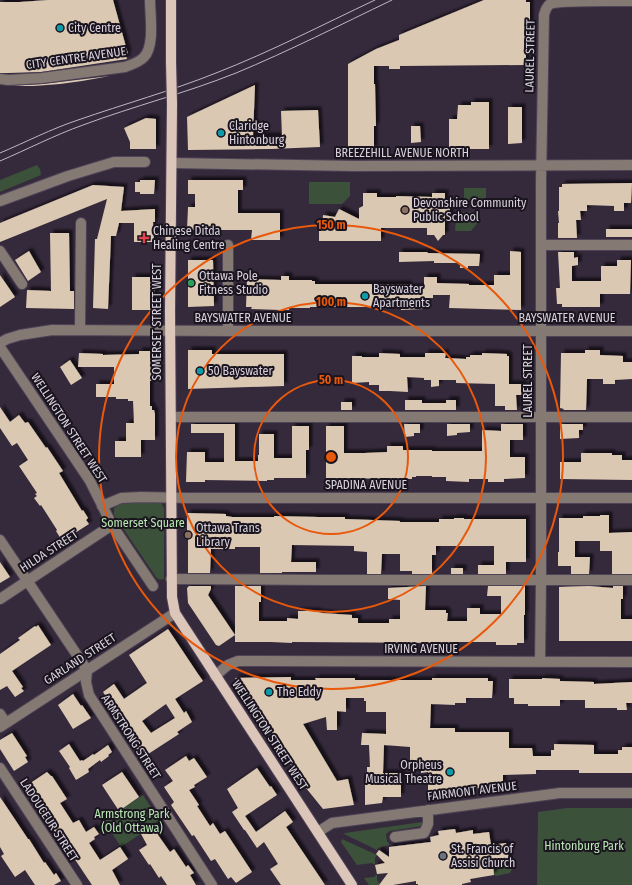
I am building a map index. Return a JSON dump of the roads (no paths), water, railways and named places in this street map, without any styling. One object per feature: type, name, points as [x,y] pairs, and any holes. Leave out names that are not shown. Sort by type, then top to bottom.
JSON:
[{"type":"main road","name":"SOMERSET STREET WEST","points":[[171,0],[172,163],[170,245],[170,417],[172,597]]},
{"type":"main road","name":"WELLINGTON STREET WEST","points":[[172,597],[175,613],[352,885]]},
{"type":"street","name":"CITY CENTRE AVENUE","points":[[0,79],[42,78],[128,66],[144,58],[151,41],[150,0]]},
{"type":"street","name":"LAUREL STREET","points":[[540,662],[540,245],[544,15],[546,9],[554,3],[571,1],[632,1]]},
{"type":"street","points":[[0,201],[68,176],[114,162],[145,162]]},
{"type":"street","name":"BREEZEHILL AVENUE NORTH","points":[[172,163],[354,166],[632,165]]},
{"type":"street","points":[[80,330],[81,223]]},
{"type":"street","points":[[228,245],[228,331]]},
{"type":"street","points":[[540,245],[632,245]]},
{"type":"street","points":[[0,251],[22,284]]},
{"type":"street","name":"BAYSWATER AVENUE","points":[[0,344],[12,337],[52,330],[632,331]]},
{"type":"street","name":"WELLINGTON STREET WEST","points":[[0,347],[90,481],[112,525],[153,586]]},
{"type":"street","points":[[170,417],[632,417]]},
{"type":"street","name":"SPADINA AVENUE","points":[[102,506],[121,498],[141,497],[632,498]]},
{"type":"street","name":"HILDA STREET","points":[[0,599],[112,525]]},
{"type":"street","points":[[0,540],[87,670]]},
{"type":"street","points":[[172,579],[632,580]]},
{"type":"street","name":"GARLAND STREET","points":[[3,725],[175,613]]},
{"type":"street","name":"IRVING AVENUE","points":[[215,676],[228,665],[238,661],[632,662]]},
{"type":"street","name":"ARMSTRONG STREET","points":[[87,670],[86,682],[89,696],[212,885]]},
{"type":"street","points":[[0,714],[3,725]]},
{"type":"street","name":"LADOUCEUR STREET","points":[[0,768],[77,885]]},
{"type":"street","name":"FAIRMONT AVENUE","points":[[318,832],[332,823],[560,793],[632,792]]},
{"type":"street","points":[[395,837],[424,833],[428,824],[428,810]]},
{"type":"tram line","points":[[0,153],[48,131],[182,86],[236,65],[375,0]]},
{"type":"tram line","points":[[0,161],[83,125],[198,87],[256,65],[392,0]]},
{"type":"place","name":"City Centre","points":[[60,28]]},
{"type":"place","name":"Claridge Hintonburg","points":[[221,133]]},
{"type":"place","name":"Devonshire Community Public School","points":[[405,210]]},
{"type":"place","name":"Chinese Ditda Healing Centre","points":[[144,238]]},
{"type":"place","name":"Ottawa Pole Fitness Studio","points":[[191,283]]},
{"type":"place","name":"Bayswater Apartments","points":[[365,296]]},
{"type":"place","name":"50 Bayswater","points":[[200,371]]},
{"type":"place","name":"Ottawa Trans Library","points":[[188,535]]},
{"type":"place","name":"The Eddy","points":[[269,692]]},
{"type":"place","name":"Orpheus Musical Theatre","points":[[450,772]]},
{"type":"place","name":"St. Francis of Assisi Church","points":[[443,856]]},
{"type":"park label","name":"Somerset Square","points":[[143,523]]},
{"type":"park label","name":"Armstrong Park (Old Ottawa)","points":[[132,821]]},
{"type":"park label","name":"Hintonburg Park","points":[[584,846]]}]
